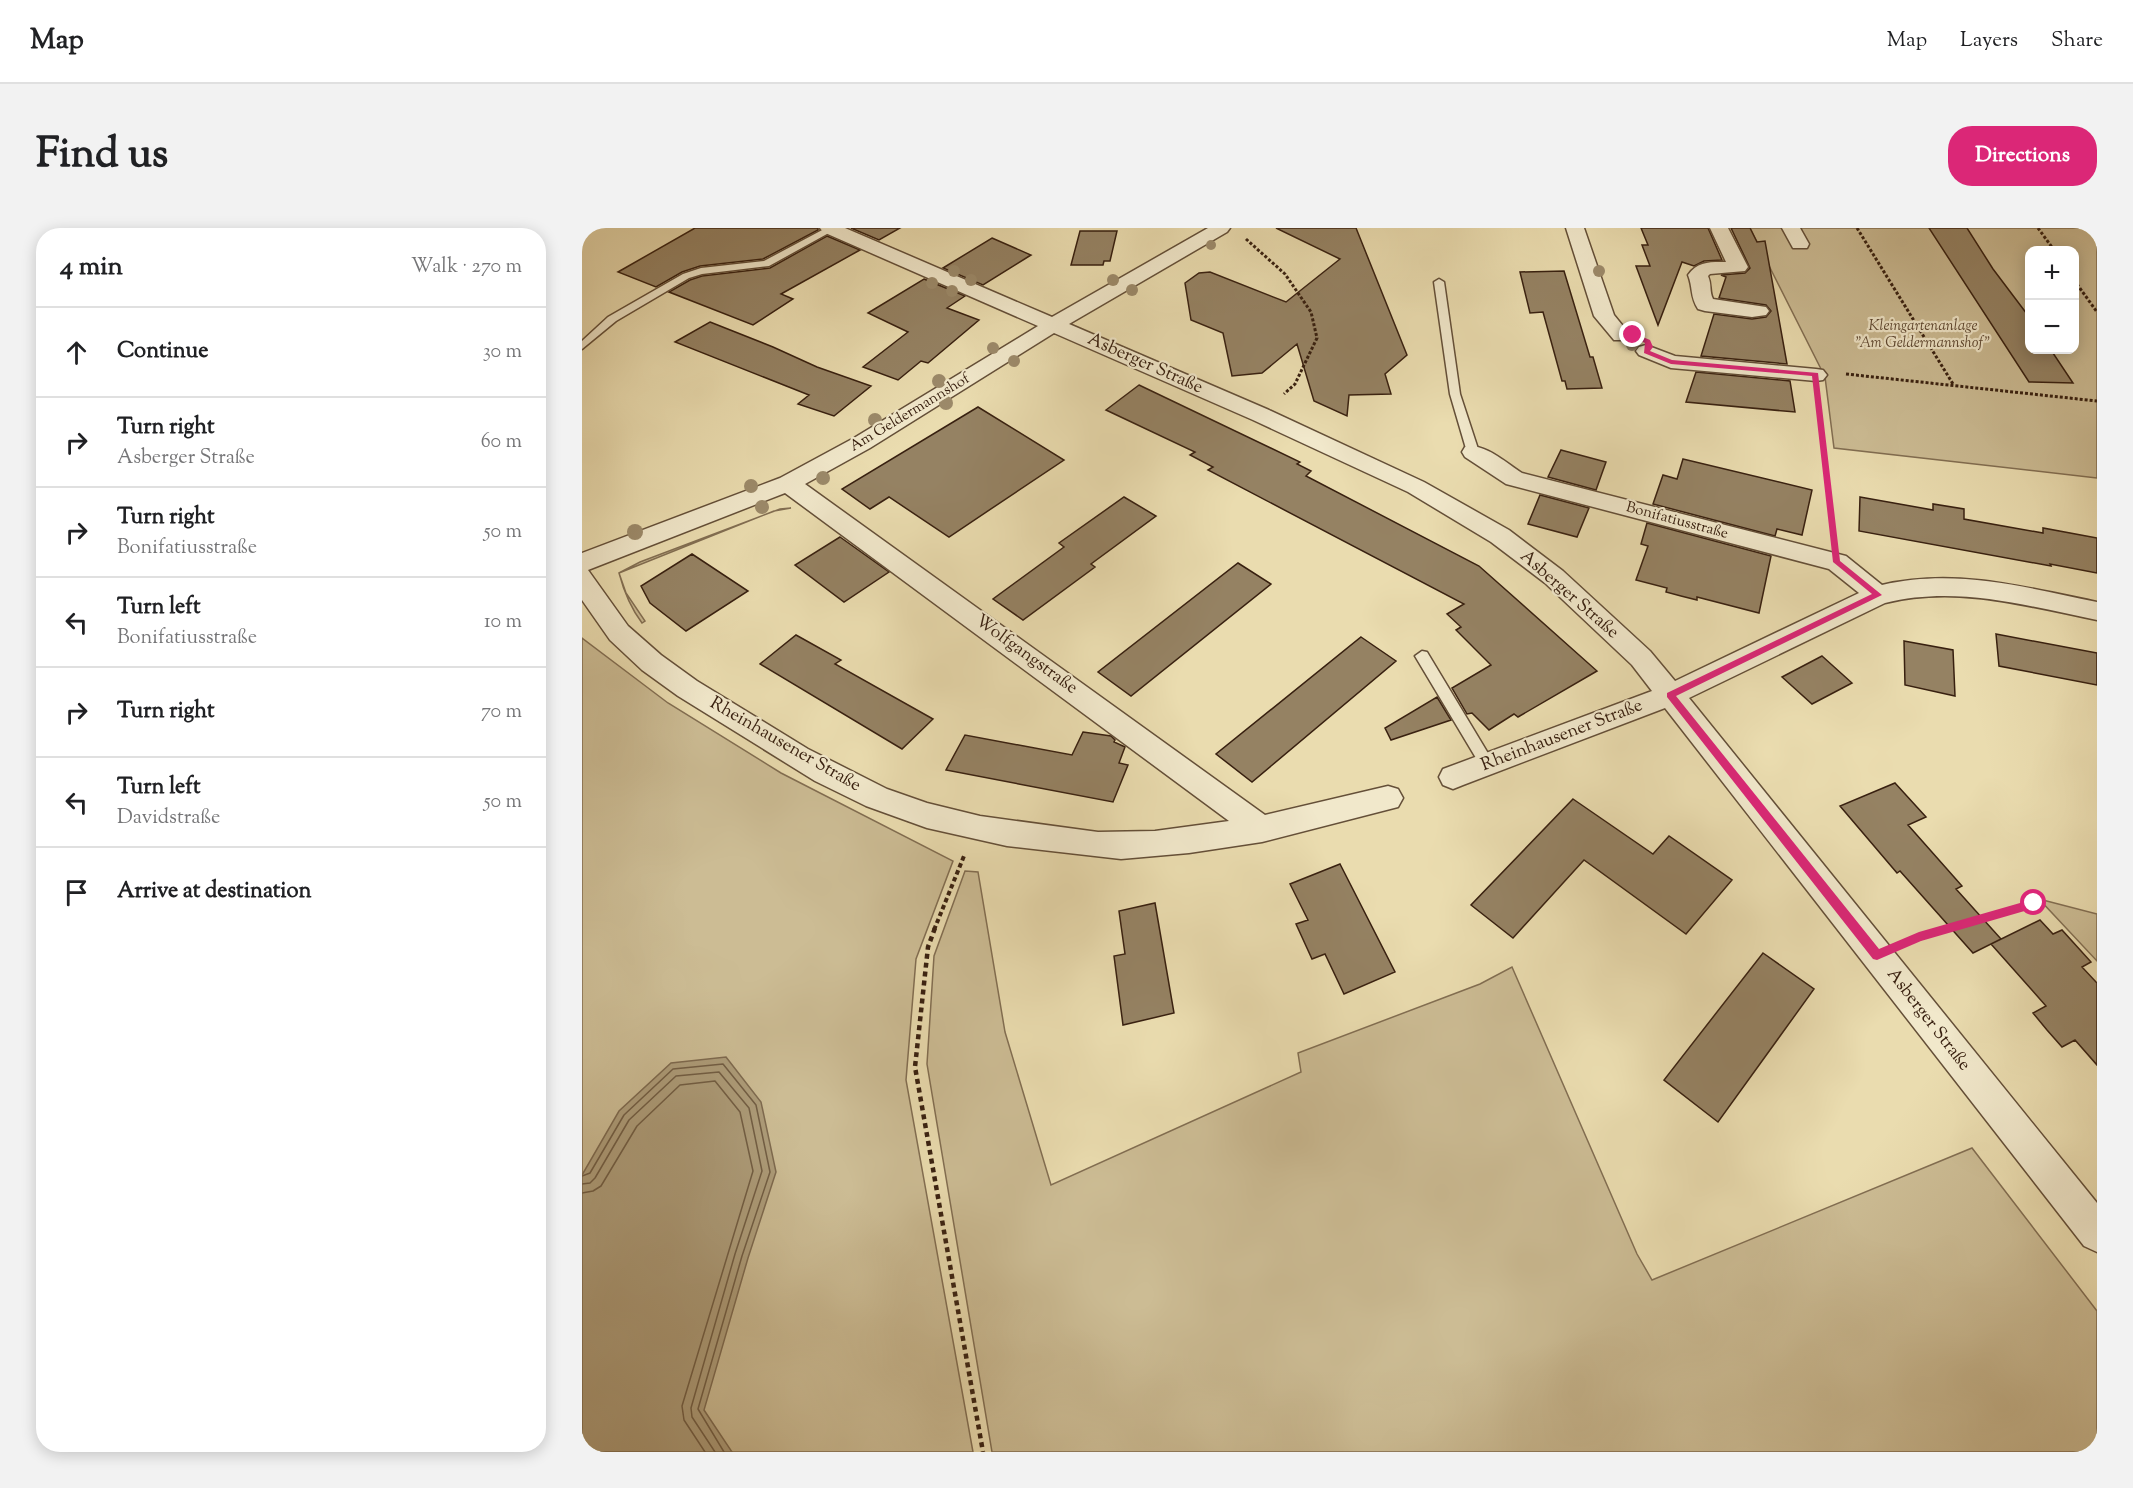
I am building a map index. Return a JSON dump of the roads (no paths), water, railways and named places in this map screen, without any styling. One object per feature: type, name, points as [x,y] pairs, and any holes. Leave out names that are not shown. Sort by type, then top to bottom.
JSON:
[{"type":"street","name":"Am Geldermannshof","points":[[582,562],[788,483],[862,443],[1054,324],[1221,228]]},
{"type":"street","points":[[1575,228],[1604,316],[1621,336],[1633,335],[1645,339],[1649,347],[1646,351],[1671,362],[1816,375]]},
{"type":"street","points":[[1719,228],[1737,267],[1705,268],[1698,275],[1702,285],[1700,292],[1705,305],[1722,305],[1740,311],[1758,311]]},
{"type":"street","name":"Asberger Straße","points":[[830,229],[1261,415],[1416,487],[1500,536],[1554,578],[1641,658],[2097,1233]]},
{"type":"street","name":"Bonifatiusstraße","points":[[1473,452],[1514,479],[1837,562],[1878,595]]},
{"type":"street","name":"Wolfgangstraße","points":[[788,483],[1262,829]]},
{"type":"street","name":"Rheinhausener Straße","points":[[582,577],[605,617],[636,650],[685,686],[791,753],[854,788],[923,814],[977,828],[1035,838],[1119,846],[1196,840],[1262,829],[1388,798]]},
{"type":"street","points":[[1670,695],[1878,595],[1899,588],[1956,585],[2097,611]]},
{"type":"street","name":"Rheinhausener Straße","points":[[1453,777],[1670,695]]},
{"type":"lane","points":[[582,346],[612,319],[686,276],[701,271],[766,264],[830,229]]},
{"type":"lane","points":[[1439,282],[1455,394],[1473,452]]},
{"type":"lane","points":[[1422,656],[1487,764]]},
{"type":"water","points":[[726,1057],[761,1102],[776,1172],[748,1258],[704,1410],[732,1452],[582,1452],[582,1175],[619,1111],[671,1063]]},
{"type":"park label","name":"Kleingartenanlage \"Am Geldermannshof\"","points":[[1923,334]]}]
